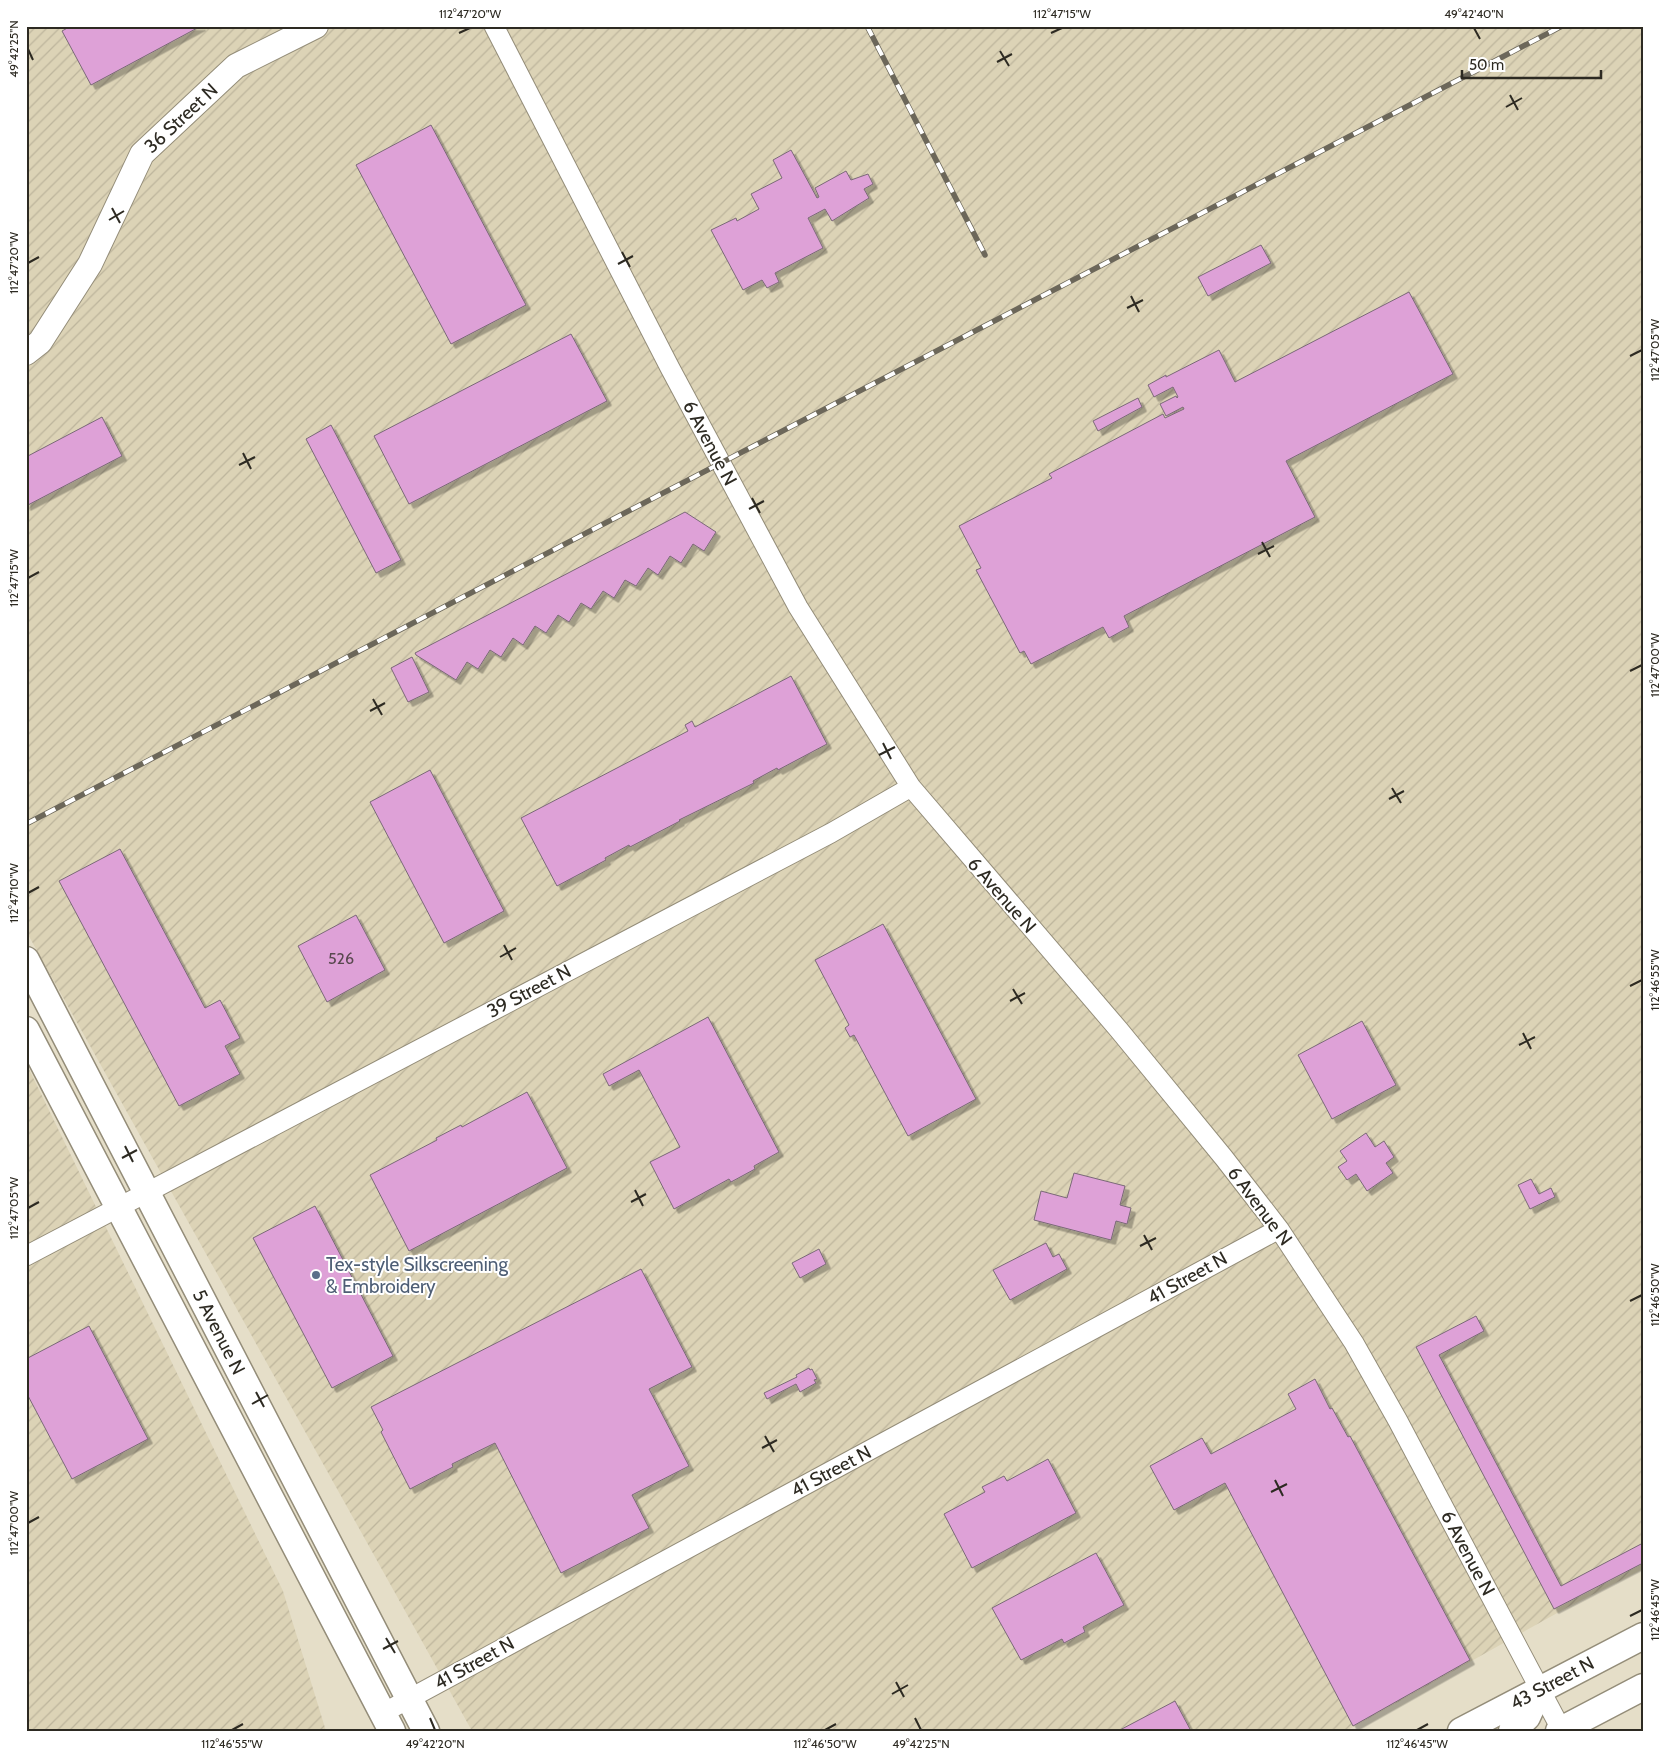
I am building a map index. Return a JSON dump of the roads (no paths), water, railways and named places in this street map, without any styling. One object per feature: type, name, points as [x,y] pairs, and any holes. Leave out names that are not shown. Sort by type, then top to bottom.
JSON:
[{"type":"main road","name":"5 Avenue N","points":[[26,960],[426,1731]]},
{"type":"main road","name":"5 Avenue N","points":[[26,1030],[387,1722]]},
{"type":"main road","name":"43 Street N","points":[[1461,1731],[1643,1636]]},
{"type":"main road","points":[[1560,1730],[1643,1687]]},
{"type":"main road","points":[[1512,1731],[1527,1718],[1540,1689]]},
{"type":"street","name":"36 Street N","points":[[26,353],[40,342],[90,264],[142,154],[236,66],[316,26]]},
{"type":"street","name":"6 Avenue N","points":[[494,26],[670,368],[798,607],[911,788],[1119,1030],[1224,1158],[1279,1229],[1354,1343],[1398,1421],[1560,1730]]},
{"type":"street","name":"39 Street N","points":[[118,1208],[831,833],[911,788]]},
{"type":"street","points":[[26,1256],[118,1208]]},
{"type":"street","name":"41 Street N","points":[[387,1722],[409,1699],[1279,1229]]},
{"type":"railway","points":[[867,26],[985,255]]},
{"type":"railway","points":[[26,824],[1562,26]]},
{"type":"place","name":"Tex-style Silkscreening & Embroidery","points":[[316,1275]]}]
